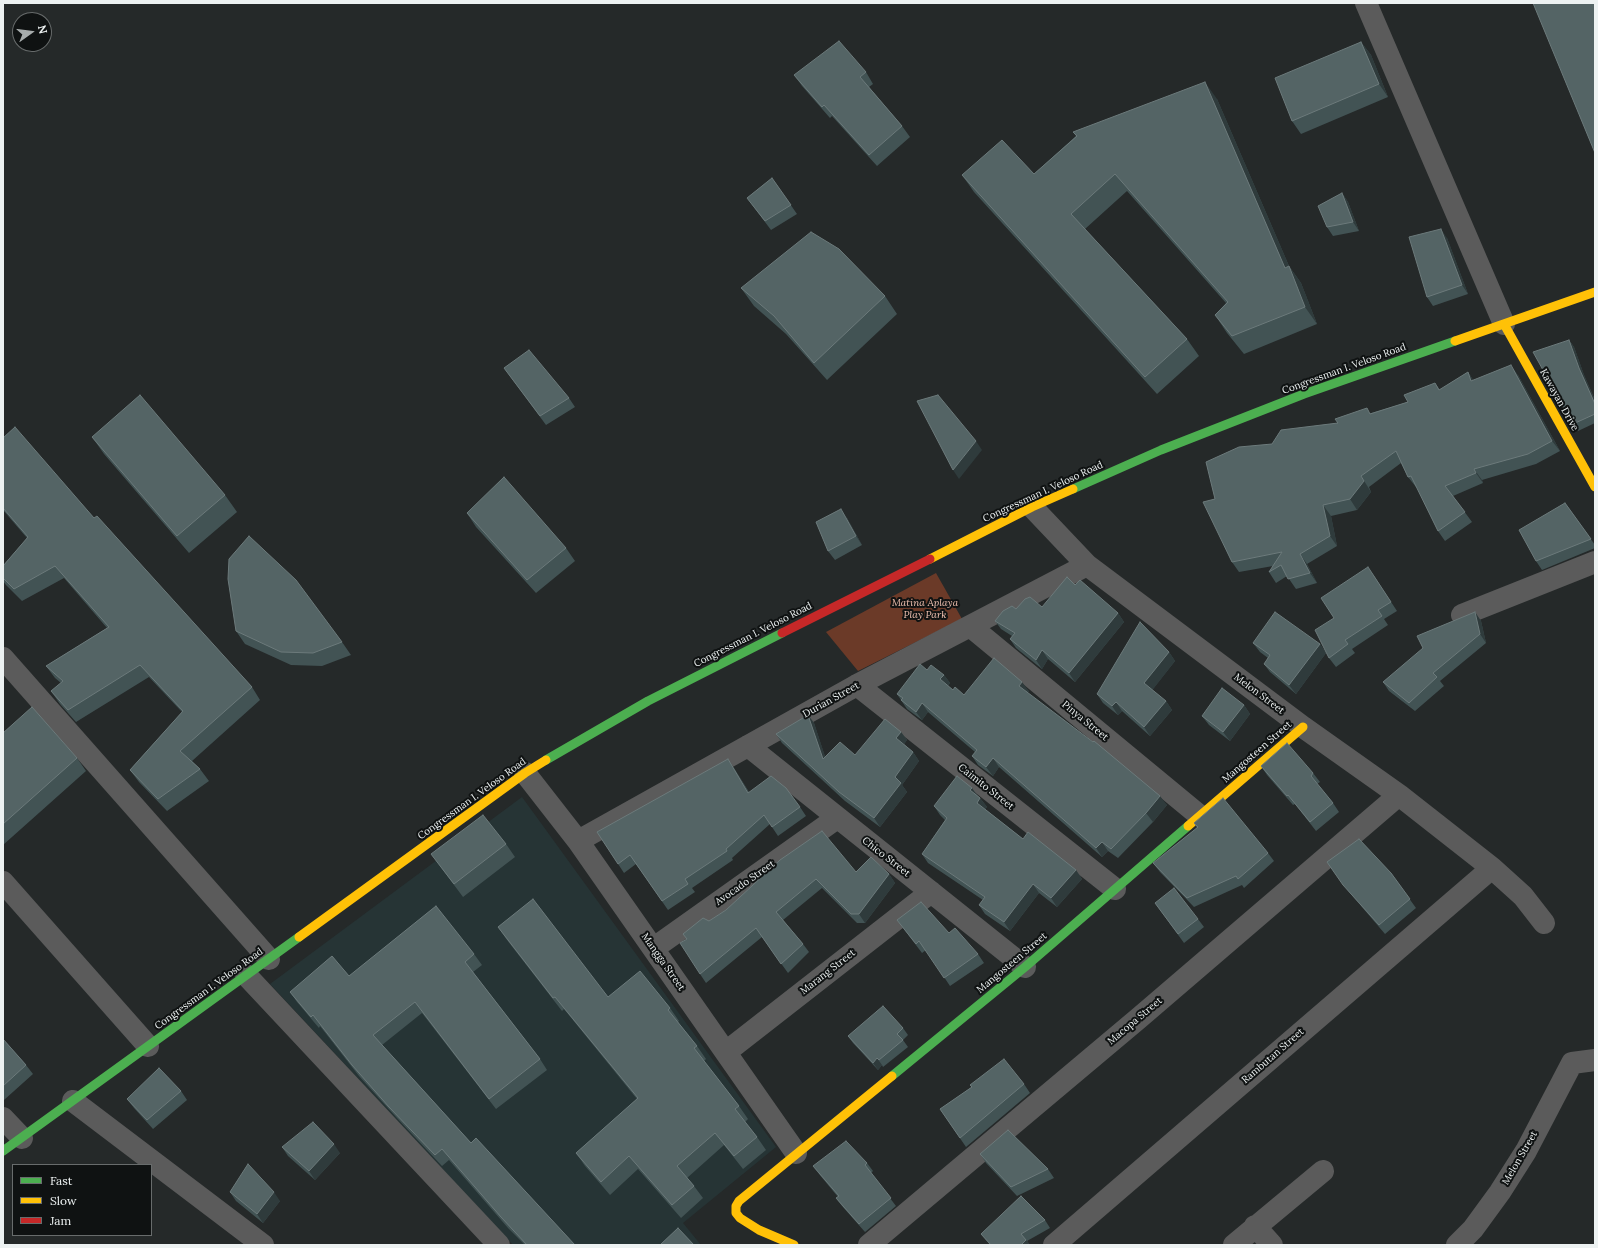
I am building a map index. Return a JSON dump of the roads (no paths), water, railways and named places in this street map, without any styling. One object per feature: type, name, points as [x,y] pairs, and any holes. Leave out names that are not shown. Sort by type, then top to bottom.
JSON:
[{"type":"main road","name":"Congressman I. Veloso Road","points":[[3,1151],[525,773],[648,701],[1032,507],[1161,450],[1251,414],[1595,292]]},
{"type":"main road","name":"Kawayan Drive","points":[[1504,324],[1595,487]]},
{"type":"main road","name":"Mangosteen Street","points":[[794,1245],[747,1223],[740,1218],[736,1213],[738,1201],[1025,967],[1303,727]]},
{"type":"street","points":[[1366,3],[1504,324]]},
{"type":"street","name":"Melon Street","points":[[1032,507],[1087,565],[1303,727],[1399,795],[1492,868],[1523,896],[1544,923]]},
{"type":"street","points":[[1462,615],[1595,562]]},
{"type":"street","name":"Durian Street","points":[[578,841],[857,685],[1087,565]]},
{"type":"street","name":"Pinya Street","points":[[970,626],[1200,816]]},
{"type":"street","points":[[3,658],[269,959]]},
{"type":"street","name":"Caimito Street","points":[[857,685],[1115,889]]},
{"type":"street","name":"Chico Street","points":[[748,746],[1025,967]]},
{"type":"street","name":"Mangga Street","points":[[525,773],[578,841],[796,1153]]},
{"type":"street","name":"Macopa Street","points":[[869,1245],[1133,1023],[1399,795]]},
{"type":"street","name":"Avocado Street","points":[[654,948],[837,818]]},
{"type":"street","name":"Rambutan Street","points":[[1054,1245],[1492,868]]},
{"type":"street","points":[[3,882],[148,1046]]},
{"type":"street","name":"Marang Street","points":[[726,1052],[931,892]]},
{"type":"street","points":[[246,975],[499,1245]]},
{"type":"street","name":"Melon Street","points":[[1457,1245],[1473,1229],[1500,1192],[1526,1151],[1572,1063],[1595,1060]]},
{"type":"street","points":[[73,1101],[263,1245]]},
{"type":"street","points":[[3,1118],[22,1138]]},
{"type":"street","points":[[1234,1245],[1323,1171]]},
{"type":"street","points":[[1256,1226],[1272,1245]]},
{"type":"park label","name":"Matina Aplaya Play Park","points":[[925,608]]}]
